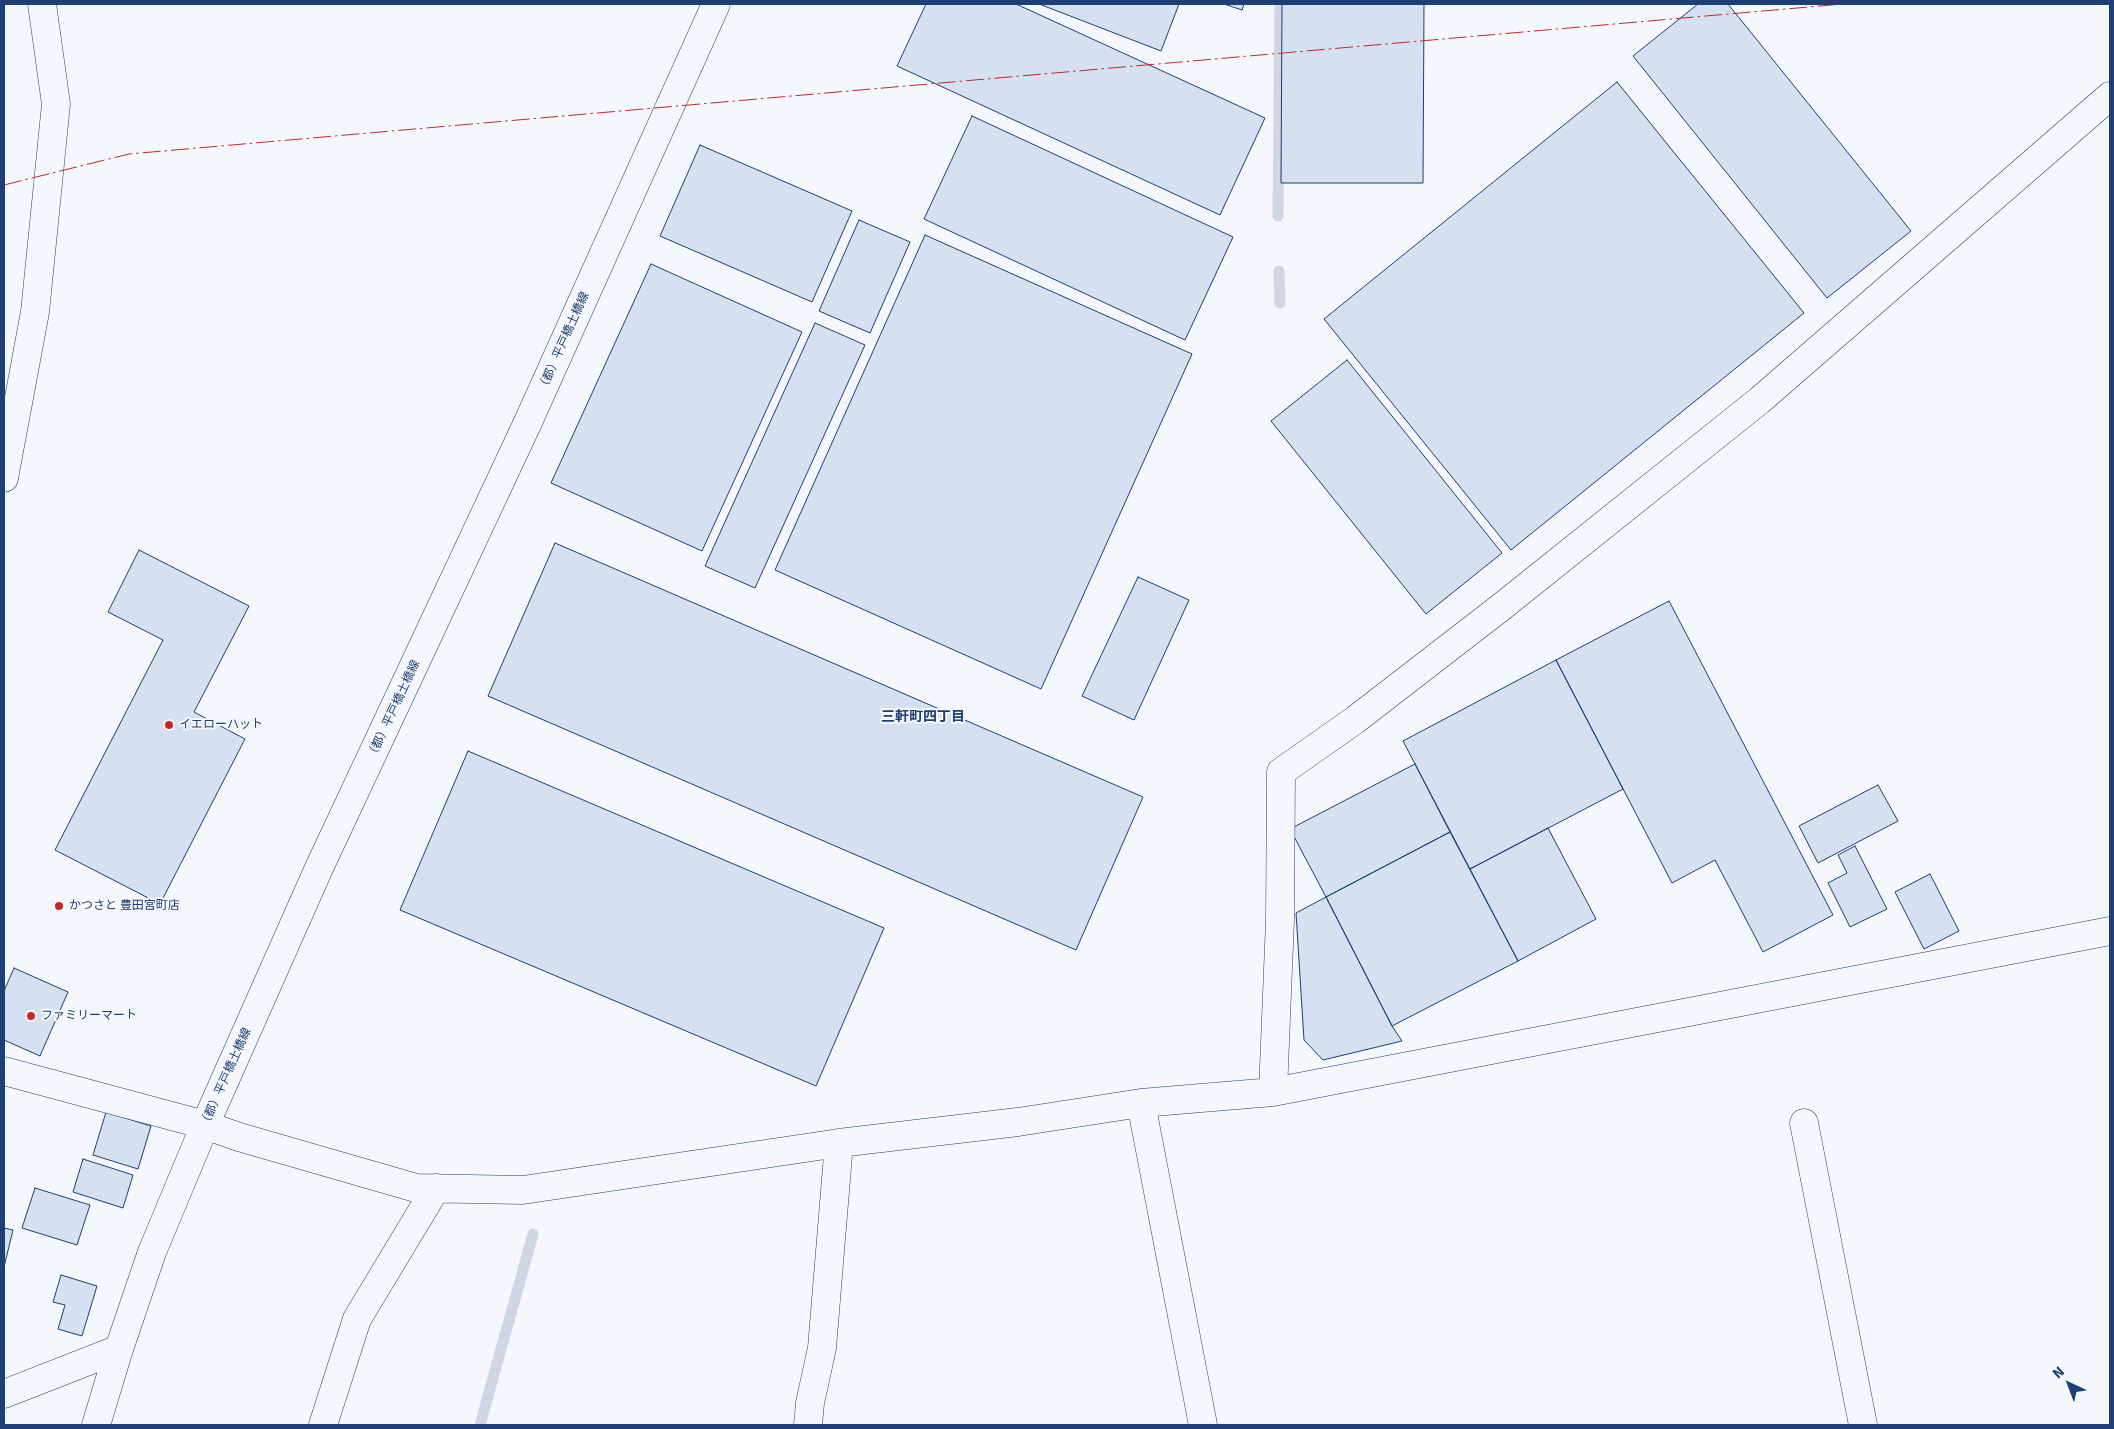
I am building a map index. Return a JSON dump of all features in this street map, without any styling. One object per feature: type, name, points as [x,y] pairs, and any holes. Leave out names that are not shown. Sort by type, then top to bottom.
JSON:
[{"type":"street","points":[[4,478],[35,312],[48,205],[56,104],[42,4]]},
{"type":"street","name":"（都）平戸橋土橋線","points":[[96,1425],[119,1349],[152,1252],[205,1125],[319,868],[524,431],[716,4]]},
{"type":"street","points":[[1273,1092],[1280,920],[1281,772],[1355,720],[1500,608],[1760,400],[2110,96]]},
{"type":"street","points":[[4,1072],[205,1125],[416,1188],[523,1190],[839,1143],[1018,1122],[1141,1103],[1273,1092],[2110,931]]},
{"type":"street","points":[[1141,1103],[1203,1425]]},
{"type":"street","points":[[1804,1123],[1863,1425]]},
{"type":"street","points":[[808,1425],[810,1403],[822,1348],[839,1143]]},
{"type":"street","points":[[324,1425],[356,1319],[436,1188]]},
{"type":"street","points":[[4,1394],[119,1349]]},
{"type":"building","points":[[926,4],[1016,4],[1265,118],[1220,215],[897,66]]},
{"type":"building","points":[[1039,4],[1179,4],[1161,51]]},
{"type":"building","points":[[1224,4],[1244,4],[1242,10]]},
{"type":"building","points":[[1282,4],[1424,4],[1423,183],[1281,183]]},
{"type":"building","points":[[1698,4],[1728,4],[1911,231],[1827,298],[1633,56]]},
{"type":"building","points":[[1617,82],[1804,313],[1511,550],[1324,319]]},
{"type":"building","points":[[972,116],[1233,237],[1185,340],[924,219]]},
{"type":"building","points":[[700,145],[852,211],[812,302],[660,236]]},
{"type":"building","points":[[859,220],[910,242],[870,333],[819,311]]},
{"type":"building","points":[[925,235],[1192,354],[1041,689],[775,570]]},
{"type":"building","points":[[651,264],[802,332],[702,551],[551,483]]},
{"type":"building","points":[[815,323],[865,345],[755,588],[705,566]]},
{"type":"building","points":[[1347,360],[1502,553],[1426,614],[1271,421]]},
{"type":"building","points":[[555,543],[1143,797],[1076,950],[488,696]]},
{"type":"building","name":"イエローハット","points":[[139,550],[249,606],[194,712],[245,739],[160,904],[55,850],[163,640],[108,612]]},
{"type":"building","points":[[1138,577],[1189,600],[1134,720],[1082,696]]},
{"type":"building","points":[[1669,601],[1833,915],[1763,952],[1715,860],[1672,883],[1556,660]]},
{"type":"building","points":[[1556,660],[1623,789],[1470,869],[1403,741]]},
{"type":"building","points":[[468,751],[884,928],[816,1086],[400,910]]},
{"type":"building","points":[[1415,764],[1450,832],[1326,897],[1290,829]]},
{"type":"building","points":[[1878,785],[1898,821],[1818,863],[1799,826]]},
{"type":"building","points":[[1548,828],[1596,919],[1518,961],[1470,869]]},
{"type":"building","points":[[1450,832],[1518,961],[1392,1026],[1326,897]]},
{"type":"building","points":[[1855,846],[1887,909],[1850,927],[1828,883],[1847,873],[1838,855]]},
{"type":"building","points":[[1930,874],[1959,931],[1924,949],[1895,892]]},
{"type":"building","points":[[1326,897],[1392,1026],[1402,1041],[1323,1060],[1304,1040],[1296,913]]},
{"type":"building","name":"ファミリーマート","points":[[14,968],[68,992],[40,1056],[4,1040],[4,991]]},
{"type":"building","points":[[106,1112],[151,1126],[138,1169],[93,1155]]},
{"type":"building","points":[[83,1159],[133,1175],[123,1208],[73,1192]]},
{"type":"building","points":[[35,1188],[90,1205],[77,1245],[22,1228]]},
{"type":"building","points":[[4,1228],[13,1230],[4,1267]]},
{"type":"building","points":[[61,1275],[97,1286],[82,1336],[58,1329],[65,1305],[53,1302]]},
{"type":"waterway","points":[[1278,216],[1280,4]]},
{"type":"waterway","points":[[1279,271],[1280,303]]},
{"type":"waterway","points":[[480,1425],[533,1234]]},
{"type":"power","points":[[4,185],[129,154],[1843,4]]},
{"type":"place","name":"イエローハット","points":[[169,725]]},
{"type":"place","name":"かつさと 豊田宮町店","points":[[59,906]]},
{"type":"place","name":"ファミリーマート","points":[[31,1016]]},
{"type":"district","name":"三軒町四丁目","points":[[923,717]]}]
